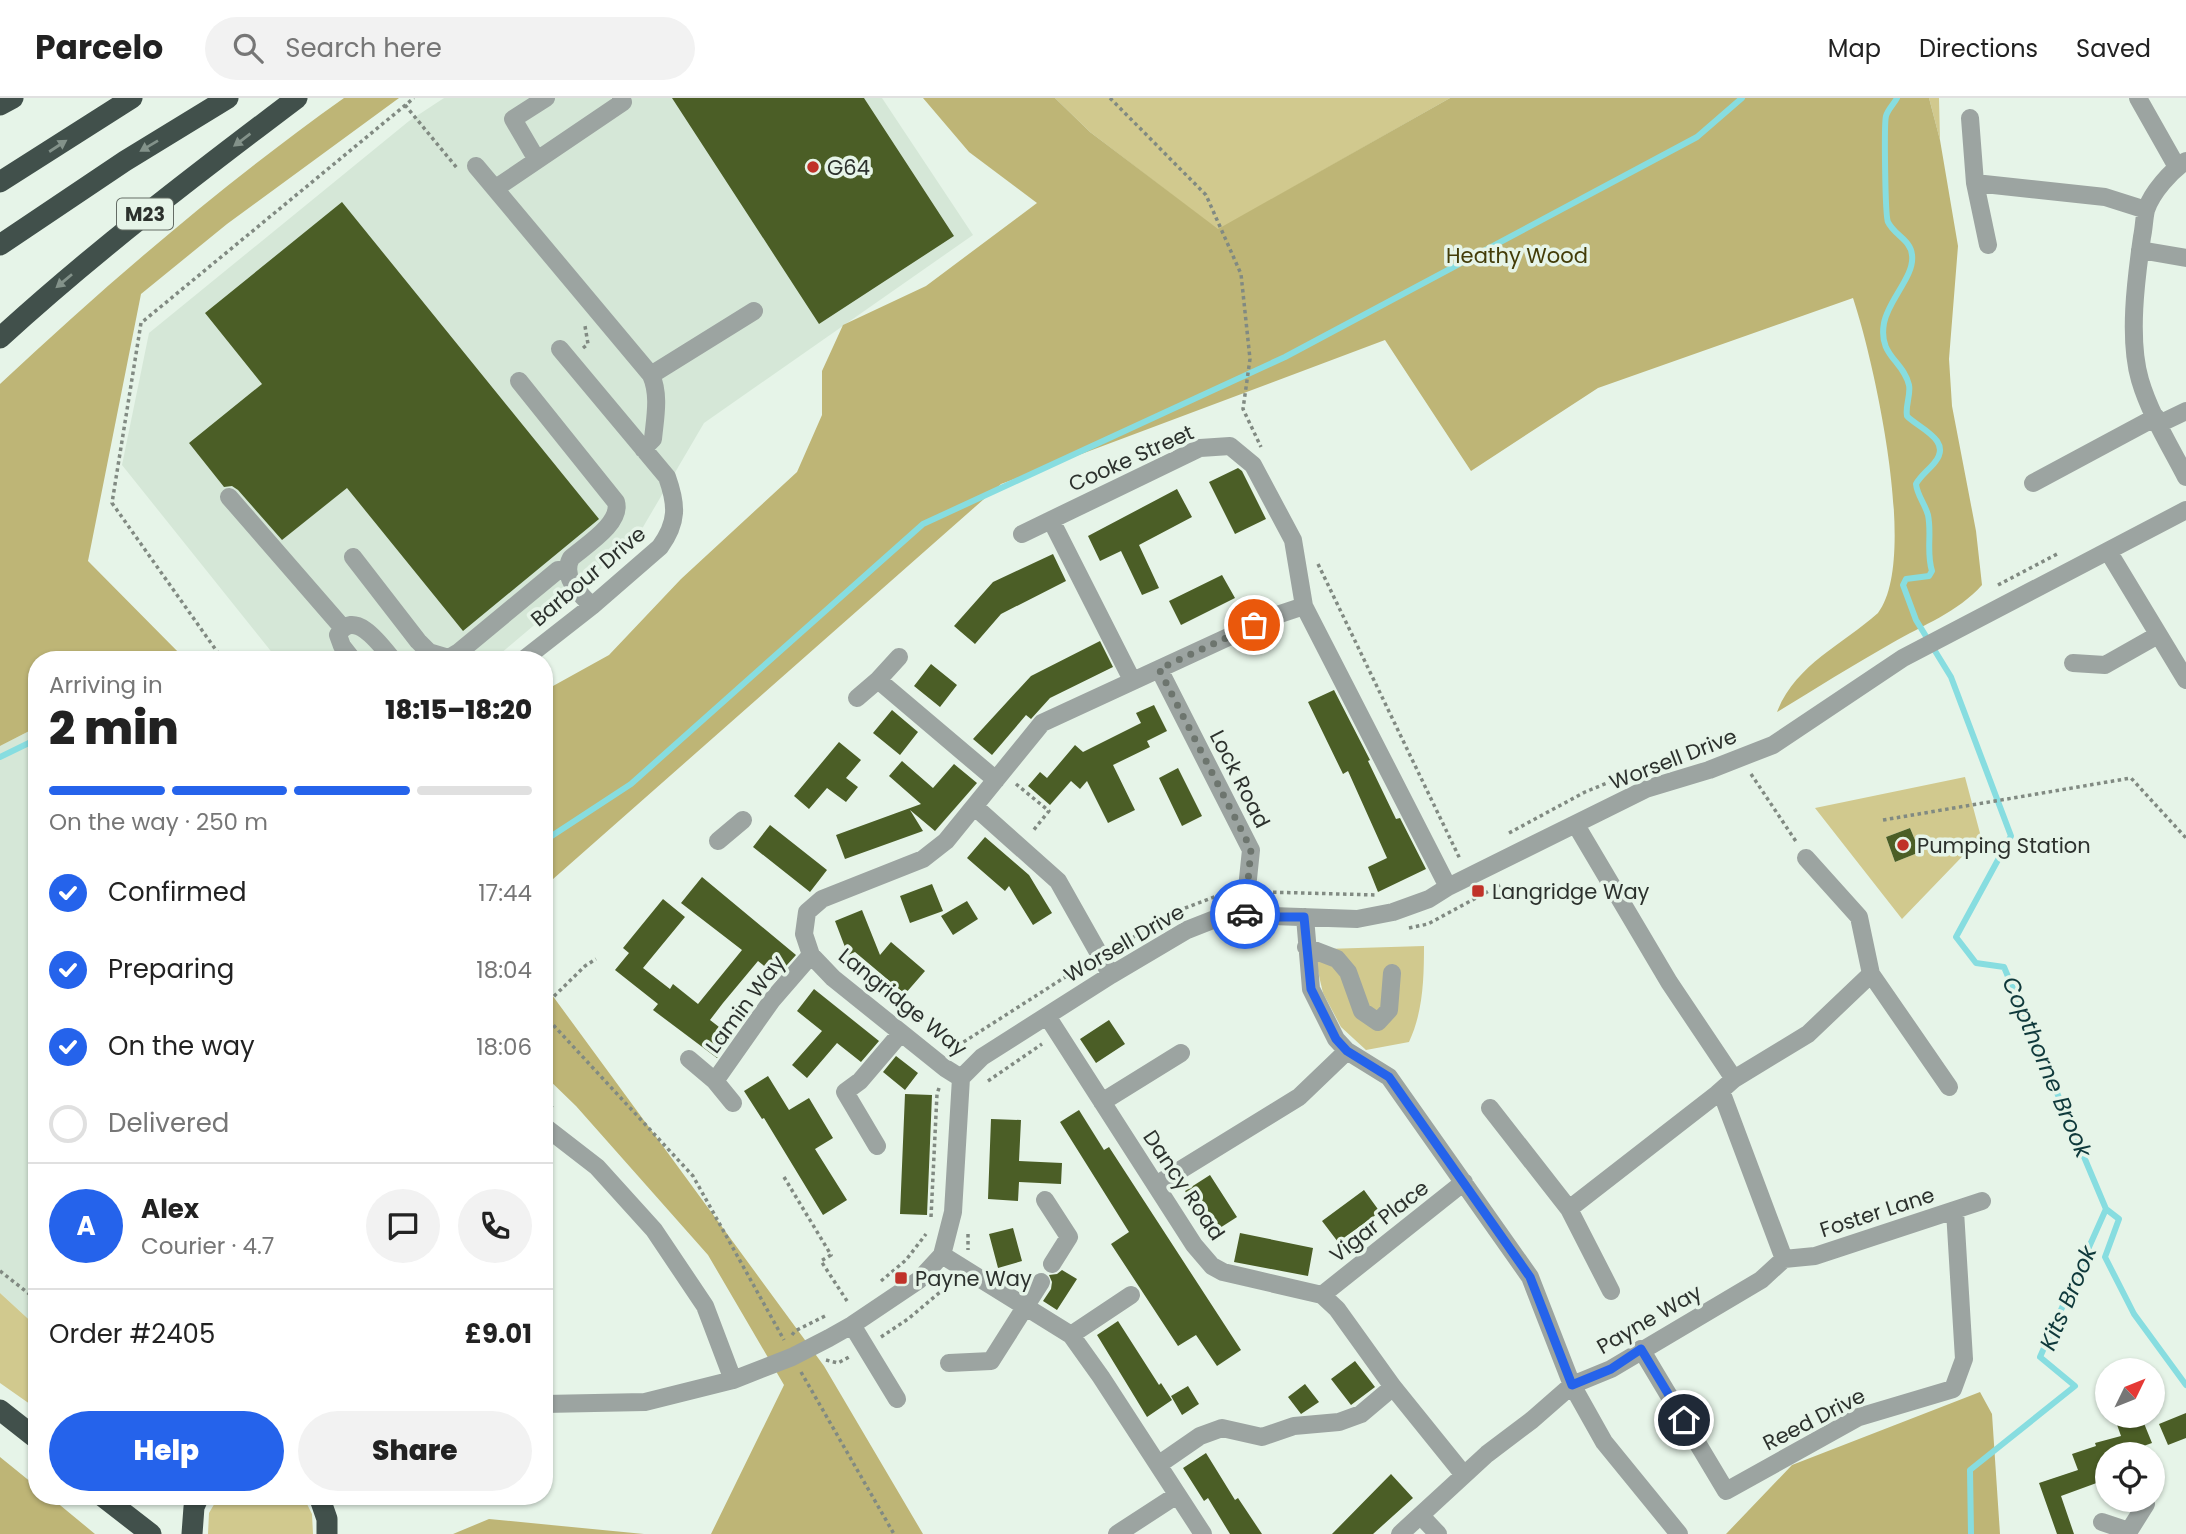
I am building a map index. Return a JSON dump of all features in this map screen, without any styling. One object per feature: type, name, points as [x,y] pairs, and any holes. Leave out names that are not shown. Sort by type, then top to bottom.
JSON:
[{"type":"highway","points":[[0,105],[13,98]]},
{"type":"highway","points":[[0,182],[132,98]]},
{"type":"highway","name":"M23","points":[[0,245],[125,161],[228,98]]},
{"type":"highway","name":"M23","points":[[0,338],[50,292],[134,223],[296,98]]},
{"type":"highway","points":[[0,1410],[28,1432]]},
{"type":"highway","points":[[114,1505],[151,1534]]},
{"type":"highway","points":[[192,1534],[195,1505]]},
{"type":"street","points":[[537,160],[513,119],[546,98]]},
{"type":"street","points":[[496,188],[623,102],[621,98]]},
{"type":"street","points":[[2138,98],[2182,164],[2159,189],[2146,210],[2140,250],[2135,353],[2140,381],[2186,477]]},
{"type":"street","points":[[1970,118],[1975,183],[1988,245]]},
{"type":"street","points":[[476,166],[651,375],[657,401],[653,439],[643,449]]},
{"type":"street","points":[[1975,183],[2105,197],[2146,210]]},
{"type":"street","points":[[2140,250],[2186,258]]},
{"type":"street","points":[[651,375],[754,311]]},
{"type":"street","name":"Barbour Drive","points":[[534,651],[660,547],[668,536],[676,510],[667,477],[560,349]]},
{"type":"street","points":[[519,381],[616,502],[618,510],[614,520],[571,558],[567,570],[572,583],[592,606]]},
{"type":"street","points":[[2033,482],[2158,421],[2186,411]]},
{"type":"street","name":"Cooke Street","points":[[1022,534],[1200,448],[1230,446],[1253,465],[1293,540],[1304,606]]},
{"type":"street","points":[[229,496],[342,627]]},
{"type":"street","name":"Worsell Drive","points":[[961,1078],[982,1057],[1187,930],[1215,919],[1357,919],[1393,912],[1429,899],[1445,879],[1576,825],[1646,789],[1709,770],[1773,745],[1903,658],[2186,510]]},
{"type":"street","points":[[1051,520],[1132,680]]},
{"type":"street","points":[[2108,551],[2186,680]]},
{"type":"street","points":[[353,556],[428,651]]},
{"type":"street","points":[[460,651],[558,570],[567,570]]},
{"type":"street","points":[[1304,606],[1445,879]]},
{"type":"street","name":"Langridge Way","points":[[961,1078],[945,1069],[832,978],[811,955],[804,934],[807,912],[822,899],[923,859],[946,841],[1042,723],[1274,616],[1304,606]]},
{"type":"street","points":[[346,651],[338,635],[342,627],[351,624],[360,626],[385,651]]},
{"type":"street","points":[[2073,663],[2105,665],[2158,635]]},
{"type":"street","points":[[857,698],[899,657]]},
{"type":"street","name":"Lock Road","points":[[1159,669],[1251,849],[1244,917]]},
{"type":"street","points":[[878,680],[996,780]]},
{"type":"street","points":[[975,807],[1021,845],[1058,881],[1111,975]]},
{"type":"street","points":[[718,841],[743,820]]},
{"type":"street","points":[[1576,825],[1669,982],[1724,1088],[1784,1259]]},
{"type":"street","points":[[1806,858],[1859,917],[1871,974],[1950,1087]]},
{"type":"street","points":[[1304,917],[1311,989],[1336,1039],[1347,1051],[1389,1077],[1530,1277],[1572,1385],[1604,1442],[1679,1534]]},
{"type":"street","points":[[1306,947],[1337,959],[1348,972],[1362,1012],[1378,1022],[1389,1010],[1392,973]]},
{"type":"street","name":"Lamin Way","points":[[715,1081],[772,1000],[811,955]]},
{"type":"street","points":[[1569,1209],[1724,1088],[1808,1034],[1871,974]]},
{"type":"street","name":"Dancy Road","points":[[1047,1016],[1194,1245],[1212,1266],[1243,1278],[1322,1295]]},
{"type":"street","points":[[877,1146],[845,1092],[860,1081],[901,1033]]},
{"type":"street","points":[[1156,1185],[1299,1097],[1347,1051]]},
{"type":"street","points":[[1102,1102],[1181,1053]]},
{"type":"street","name":"Lamin Way","points":[[688,1059],[715,1081],[733,1103]]},
{"type":"street","points":[[553,1404],[645,1402],[733,1380],[792,1357],[852,1325],[919,1280],[942,1255],[953,1212],[961,1078]]},
{"type":"street","points":[[1490,1108],[1569,1209],[1611,1291]]},
{"type":"street","points":[[553,1133],[597,1167],[654,1230],[705,1306],[733,1380]]},
{"type":"street","name":"Vigar Place","points":[[1322,1295],[1464,1182]]},
{"type":"street","points":[[1045,1200],[1069,1237],[1052,1264]]},
{"type":"street","name":"Foster Lane","points":[[1784,1259],[1815,1256],[1982,1201]]},
{"type":"street","name":"Reed Drive","points":[[1641,1349],[1726,1491],[1859,1417],[1953,1389],[1964,1359],[1955,1211]]},
{"type":"street","points":[[942,1255],[1071,1335],[1203,1534]]},
{"type":"street","name":"Payne Way","points":[[1400,1534],[1464,1475],[1572,1385],[1611,1369],[1761,1280],[1784,1259]]},
{"type":"street","points":[[949,1363],[990,1361],[1041,1282]]},
{"type":"street","points":[[1071,1335],[1130,1295]]},
{"type":"street","points":[[1322,1295],[1337,1309],[1393,1387],[1464,1475]]},
{"type":"street","points":[[852,1325],[897,1399]]},
{"type":"street","points":[[1158,1465],[1200,1436],[1222,1428],[1262,1437],[1294,1426],[1339,1422],[1361,1414],[1393,1387]]},
{"type":"street","points":[[1117,1534],[1177,1495]]},
{"type":"street","points":[[2102,1522],[2130,1533],[2142,1512]]},
{"type":"street","points":[[1421,1516],[1438,1534]]},
{"type":"path","points":[[217,651],[112,503],[141,323],[414,98]]},
{"type":"path","points":[[1110,98],[1206,195],[1241,274],[1250,359],[1243,409],[1261,447]]},
{"type":"path","points":[[1316,559],[1461,860]]},
{"type":"path","points":[[1008,765],[1016,772],[1010,778],[1049,811],[1021,845]]},
{"type":"path","points":[[1748,769],[1806,858]]},
{"type":"path","points":[[1883,820],[2131,778],[2186,838]]},
{"type":"path","points":[[1502,838],[1585,792],[1617,779],[1646,789]]},
{"type":"path","points":[[1445,879],[1461,860],[1471,854]]},
{"type":"path","points":[[1185,908],[1228,891],[1380,895]]},
{"type":"path","points":[[876,1284],[906,1261],[923,1240],[930,1224],[937,1094],[945,1069],[962,1043],[1100,955],[1149,928]]},
{"type":"path","points":[[553,997],[596,958]]},
{"type":"path","points":[[553,1025],[694,1176],[786,1343],[795,1331],[828,1314]]},
{"type":"path","points":[[984,1084],[999,1071],[1057,1034]]},
{"type":"path","points":[[785,1177],[831,1255],[821,1261],[849,1304]]},
{"type":"path","points":[[825,1360],[838,1363],[867,1347],[908,1319],[952,1283],[968,1250],[968,1225]]},
{"type":"path","points":[[0,1271],[28,1293]]},
{"type":"path","points":[[839,1309],[858,1298]]},
{"type":"path","points":[[813,1366],[801,1373],[894,1534]]},
{"type":"shaded area","points":[[444,98],[882,98],[973,235],[704,423],[636,539],[504,651],[271,651],[122,465],[149,333],[409,121]]},
{"type":"shaded area","points":[[1055,98],[1450,98],[1218,230],[1090,132]]},
{"type":"shaded area","points":[[1929,98],[1939,98],[1940,140]]},
{"type":"shaded area","points":[[28,732],[28,1319],[0,1293],[0,746]]},
{"type":"shaded area","points":[[1965,777],[1981,837],[1902,919],[1815,808]],"holes":[[[1910,828],[1920,852],[1895,862],[1886,837]]]},
{"type":"shaded area","points":[[1424,946],[1420,1007],[1409,1042],[1366,1050],[1341,1027],[1323,993],[1314,954],[1325,949]]},
{"type":"shaded area","points":[[0,1293],[28,1319],[28,1403],[0,1383]]},
{"type":"shaded area","points":[[214,1505],[308,1505],[312,1514],[313,1534],[208,1534],[209,1513]]},
{"type":"green space","points":[[344,98],[399,98],[227,224],[141,294],[88,561],[177,651],[28,651],[28,732],[0,746],[0,384],[168,235]]},
{"type":"green space","name":"Heathy Wood","points":[[923,98],[1055,98],[1090,132],[1218,229],[1450,98],[1929,98],[1940,140],[1958,246],[1949,359],[1952,406],[1976,531],[1982,585],[1973,595],[1951,610],[1777,712],[1795,681],[1807,668],[1878,613],[1890,587],[1894,550],[1894,506],[1889,459],[1872,366],[1853,298],[1598,388],[1471,471],[1385,340],[1001,484],[553,879],[553,686],[609,655],[681,579],[797,472],[822,415],[822,371],[843,325],[926,286],[1037,203],[969,152]]},
{"type":"green space","points":[[553,996],[824,1366],[923,1534],[711,1534],[784,1385],[708,1255],[576,1106],[553,1084]]},
{"type":"green space","points":[[1980,1392],[1992,1414],[2000,1534],[1726,1534],[1792,1465]]},
{"type":"green space","points":[[0,1457],[28,1480],[28,1505],[60,1505],[95,1534],[0,1534]]},
{"type":"green space","points":[[489,1519],[644,1534],[453,1534]]},
{"type":"building","name":"G64","points":[[672,98],[864,98],[954,236],[819,324]]},
{"type":"building","points":[[342,202],[599,519],[463,631],[347,488],[282,540],[238,490],[232,486],[224,487],[189,443],[262,384],[205,313]]},
{"type":"building","points":[[1238,468],[1266,519],[1235,534],[1209,482]]},
{"type":"building","points":[[1177,489],[1192,517],[1139,545],[1159,588],[1142,595],[1121,551],[1100,561],[1088,536]]},
{"type":"building","points":[[1053,554],[1066,581],[1001,614],[975,644],[954,626],[993,582]]},
{"type":"building","points":[[1222,575],[1235,598],[1181,625],[1169,601]]},
{"type":"building","points":[[1100,641],[1113,667],[1050,698],[1031,719],[1026,715],[992,755],[973,739],[1031,676]]},
{"type":"building","points":[[931,664],[957,685],[940,707],[914,686]]},
{"type":"building","points":[[1334,690],[1370,760],[1368,761],[1396,819],[1400,818],[1426,869],[1378,892],[1368,867],[1387,858],[1348,771],[1343,774],[1308,702]]},
{"type":"building","points":[[1154,705],[1167,731],[1147,741],[1150,747],[1113,765],[1135,810],[1108,823],[1087,781],[1080,789],[1071,781],[1050,805],[1028,786],[1040,772],[1047,778],[1075,745],[1083,752],[1141,723],[1136,713]]},
{"type":"building","points":[[892,710],[918,732],[900,755],[873,733]]},
{"type":"building","points":[[839,742],[861,760],[846,778],[858,787],[846,802],[827,788],[809,809],[794,796]]},
{"type":"building","points":[[902,761],[933,788],[954,764],[977,783],[935,831],[910,810],[923,831],[845,859],[836,835],[921,804],[889,776]]},
{"type":"building","points":[[1178,768],[1202,816],[1182,826],[1159,778]]},
{"type":"building","points":[[770,825],[827,870],[810,892],[753,847]]},
{"type":"building","name":"Pumping Station","points":[[1910,828],[1920,852],[1895,862],[1886,837]]},
{"type":"building","points":[[985,837],[1029,875],[1052,913],[1033,925],[1009,886],[1005,891],[967,858]]},
{"type":"building","points":[[702,877],[796,955],[777,976],[758,961],[723,1003],[710,1020],[732,1037],[717,1058],[653,1010],[658,1004],[615,970],[629,953],[623,948],[663,899],[685,917],[643,968],[670,989],[673,984],[698,1004],[742,950],[681,903]]},
{"type":"building","points":[[932,884],[943,911],[910,923],[900,896]]},
{"type":"building","points":[[967,901],[978,919],[953,935],[941,916]]},
{"type":"building","points":[[862,910],[880,955],[891,942],[925,971],[905,994],[855,952],[848,955],[835,921]]},
{"type":"building","points":[[814,989],[879,1041],[861,1062],[837,1043],[807,1078],[792,1065],[822,1031],[797,1011]]},
{"type":"building","points":[[1109,1020],[1125,1044],[1096,1063],[1080,1039]]},
{"type":"building","points":[[896,1056],[918,1073],[905,1090],[883,1072]]},
{"type":"building","points":[[768,1076],[789,1110],[809,1098],[833,1138],[815,1149],[847,1200],[823,1215],[764,1118],[762,1119],[744,1091]]},
{"type":"building","points":[[905,1094],[932,1095],[927,1215],[900,1214]]},
{"type":"building","points":[[1079,1110],[1104,1150],[1109,1147],[1241,1350],[1217,1366],[1196,1335],[1178,1346],[1111,1244],[1129,1232],[1060,1122]]},
{"type":"building","points":[[991,1119],[1021,1120],[1019,1161],[1062,1163],[1061,1184],[1019,1182],[1018,1201],[988,1199]]},
{"type":"building","points":[[1210,1175],[1237,1217],[1212,1233],[1185,1191]]},
{"type":"building","points":[[1364,1190],[1380,1212],[1338,1242],[1322,1221]]},
{"type":"building","points":[[1013,1228],[1022,1261],[998,1268],[989,1234]]},
{"type":"building","points":[[1240,1233],[1313,1248],[1308,1276],[1234,1262]]},
{"type":"building","points":[[1062,1270],[1077,1279],[1057,1310],[1043,1301],[1051,1289],[1049,1275]]},
{"type":"building","points":[[1118,1321],[1159,1385],[1161,1383],[1172,1400],[1147,1417],[1097,1335]]},
{"type":"building","points":[[1355,1361],[1375,1387],[1351,1405],[1331,1379]]},
{"type":"building","points":[[1305,1384],[1319,1402],[1301,1414],[1288,1397]]},
{"type":"building","points":[[1188,1386],[1199,1404],[1182,1415],[1171,1396]]},
{"type":"building","points":[[2186,1413],[2186,1438],[2168,1445],[2161,1428],[2165,1428],[2165,1422]]},
{"type":"building","points":[[2118,1428],[2146,1428],[2152,1442],[2099,1442],[2121,1436]]},
{"type":"building","points":[[2095,1446],[2095,1484],[2061,1496],[2074,1534],[2057,1534],[2039,1483],[2078,1470],[2072,1454]]},
{"type":"building","points":[[1206,1453],[1235,1500],[1238,1498],[1262,1534],[1230,1534],[1208,1498],[1204,1501],[1183,1468]]},
{"type":"building","points":[[1391,1474],[1413,1498],[1373,1534],[1332,1534]]},
{"type":"waterway","points":[[553,835],[631,784],[923,524],[1285,357],[1697,137],[1742,98]]},
{"type":"waterway","name":"Copthorne Brook","points":[[1897,98],[1887,113],[1885,122],[1887,216],[1891,227],[1909,245],[1912,263],[1906,280],[1886,314],[1883,334],[1888,351],[1902,369],[1909,385],[1907,416],[1932,435],[1940,447],[1935,462],[1916,484],[1928,515],[1932,571],[1929,576],[1906,579],[1903,585],[1916,620],[1951,677],[2011,836],[1956,937],[1976,963],[2004,967],[2106,1209],[2119,1219],[2105,1257],[2134,1314],[2186,1385]]},
{"type":"waterway","points":[[0,757],[28,743]]},
{"type":"waterway","name":"Kits Brook","points":[[1971,1534],[1970,1470],[2075,1386],[2040,1357],[2106,1209]]},
{"type":"way so far","points":[[1245,914],[1251,849],[1159,669],[1254,625]]},
{"type":"place","name":"G64","points":[[813,167]]},
{"type":"place","name":"Pumping Station","points":[[1903,845]]},
{"type":"place","name":"Langridge Way","points":[[1478,891]]},
{"type":"place","name":"Payne Way","points":[[901,1278]]},
{"type":"route","points":[[1245,914],[1244,917],[1304,917],[1311,989],[1336,1039],[1347,1051],[1389,1077],[1530,1277],[1572,1385],[1611,1369],[1641,1349],[1684,1420]]}]
